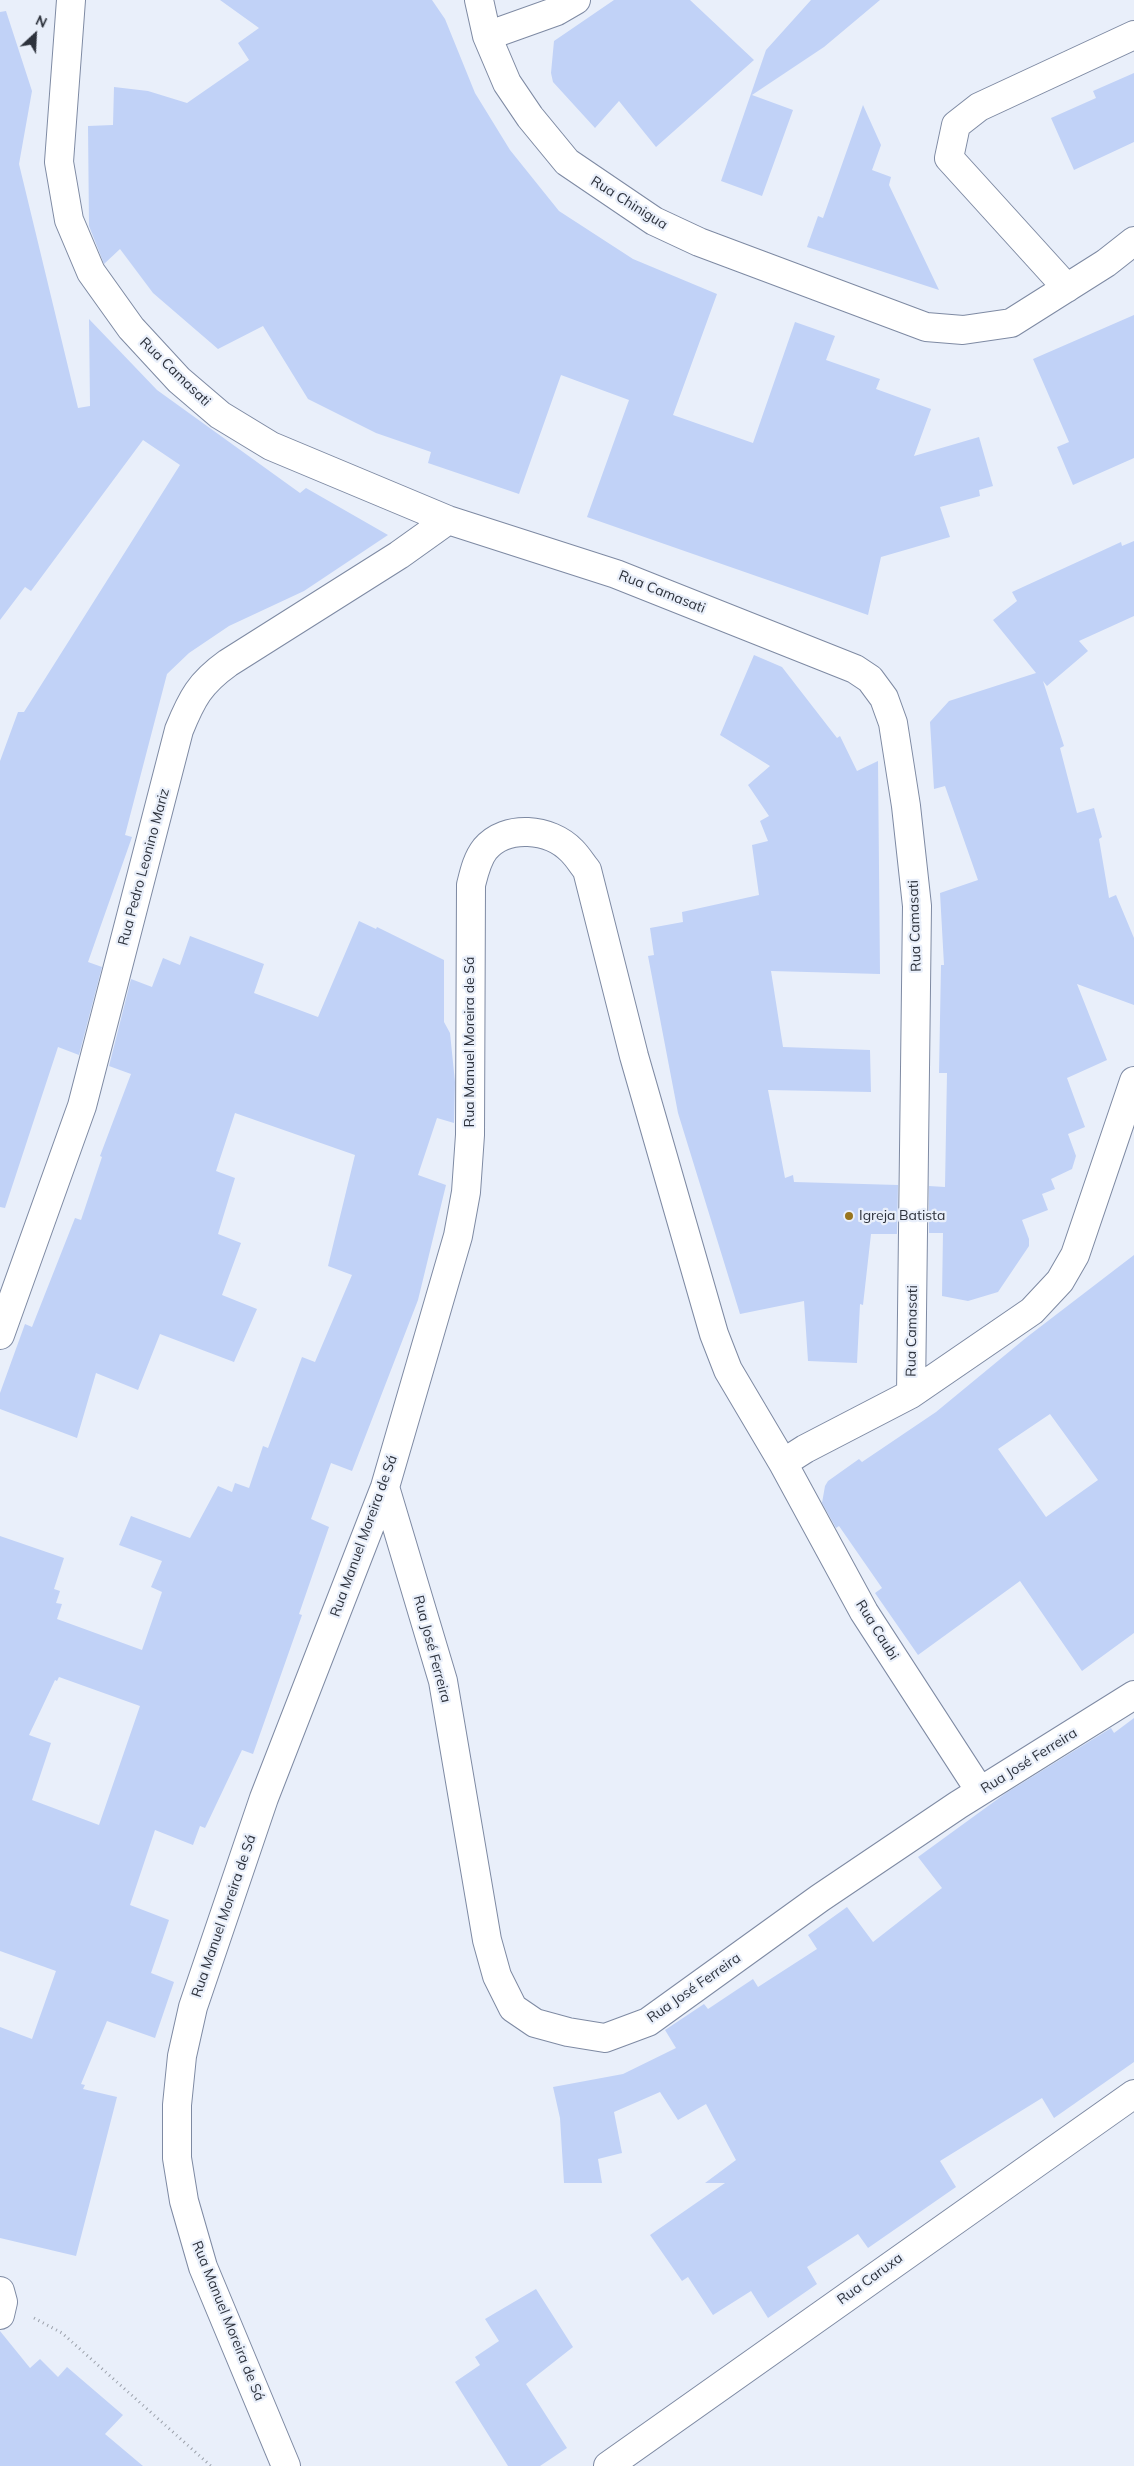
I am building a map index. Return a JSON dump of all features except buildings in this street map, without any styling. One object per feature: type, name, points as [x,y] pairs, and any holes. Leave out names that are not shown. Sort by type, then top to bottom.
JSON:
[{"type":"street","name":"Rua Camasati","points":[[71,0],[59,162],[69,220],[91,272],[130,328],[179,380],[213,409],[271,446],[448,520],[616,574],[855,669],[870,679],[884,698],[893,724],[917,906],[911,1394]]},
{"type":"street","name":"Rua Chinigua","points":[[479,0],[487,36],[507,83],[530,117],[567,162],[654,221],[699,242],[926,327],[963,330],[1011,323],[1106,263],[1134,241]]},
{"type":"street","points":[[487,36],[557,11],[576,0]]},
{"type":"street","points":[[1066,288],[949,158],[956,125],[979,107],[1134,35]]},
{"type":"street","name":"Rua Pedro Leonino Mariz","points":[[0,1335],[82,1106],[180,730],[190,703],[207,678],[228,663],[399,555],[448,520]]},
{"type":"street","name":"Rua Manuel Moreira de Sá","points":[[286,2466],[203,2266],[184,2201],[177,2158],[177,2105],[182,2056],[193,2007],[264,1798],[386,1486],[458,1236],[466,1192],[470,1135],[471,885],[475,868],[484,850],[498,838],[517,831],[544,834],[572,850],[587,870],[634,1056],[714,1334],[728,1370],[783,1462]]},
{"type":"street","points":[[783,1462],[911,1394],[1032,1311],[1060,1281],[1075,1255],[1134,1081]]},
{"type":"street","name":"Rua Caubi","points":[[783,1462],[864,1612],[980,1791]]},
{"type":"street","name":"Rua José Ferreira","points":[[386,1486],[443,1681],[487,1940],[497,1976],[513,2008],[535,2023],[568,2032],[605,2038],[648,2022],[820,1898],[980,1791],[1134,1695]]},
{"type":"street","name":"Rua Caruxa","points":[[608,2466],[1134,2094]]},
{"type":"path","points":[[1,2303],[62,2333],[211,2466]]},
{"type":"place","name":"Igreja Batista","points":[[849,1216]]}]
